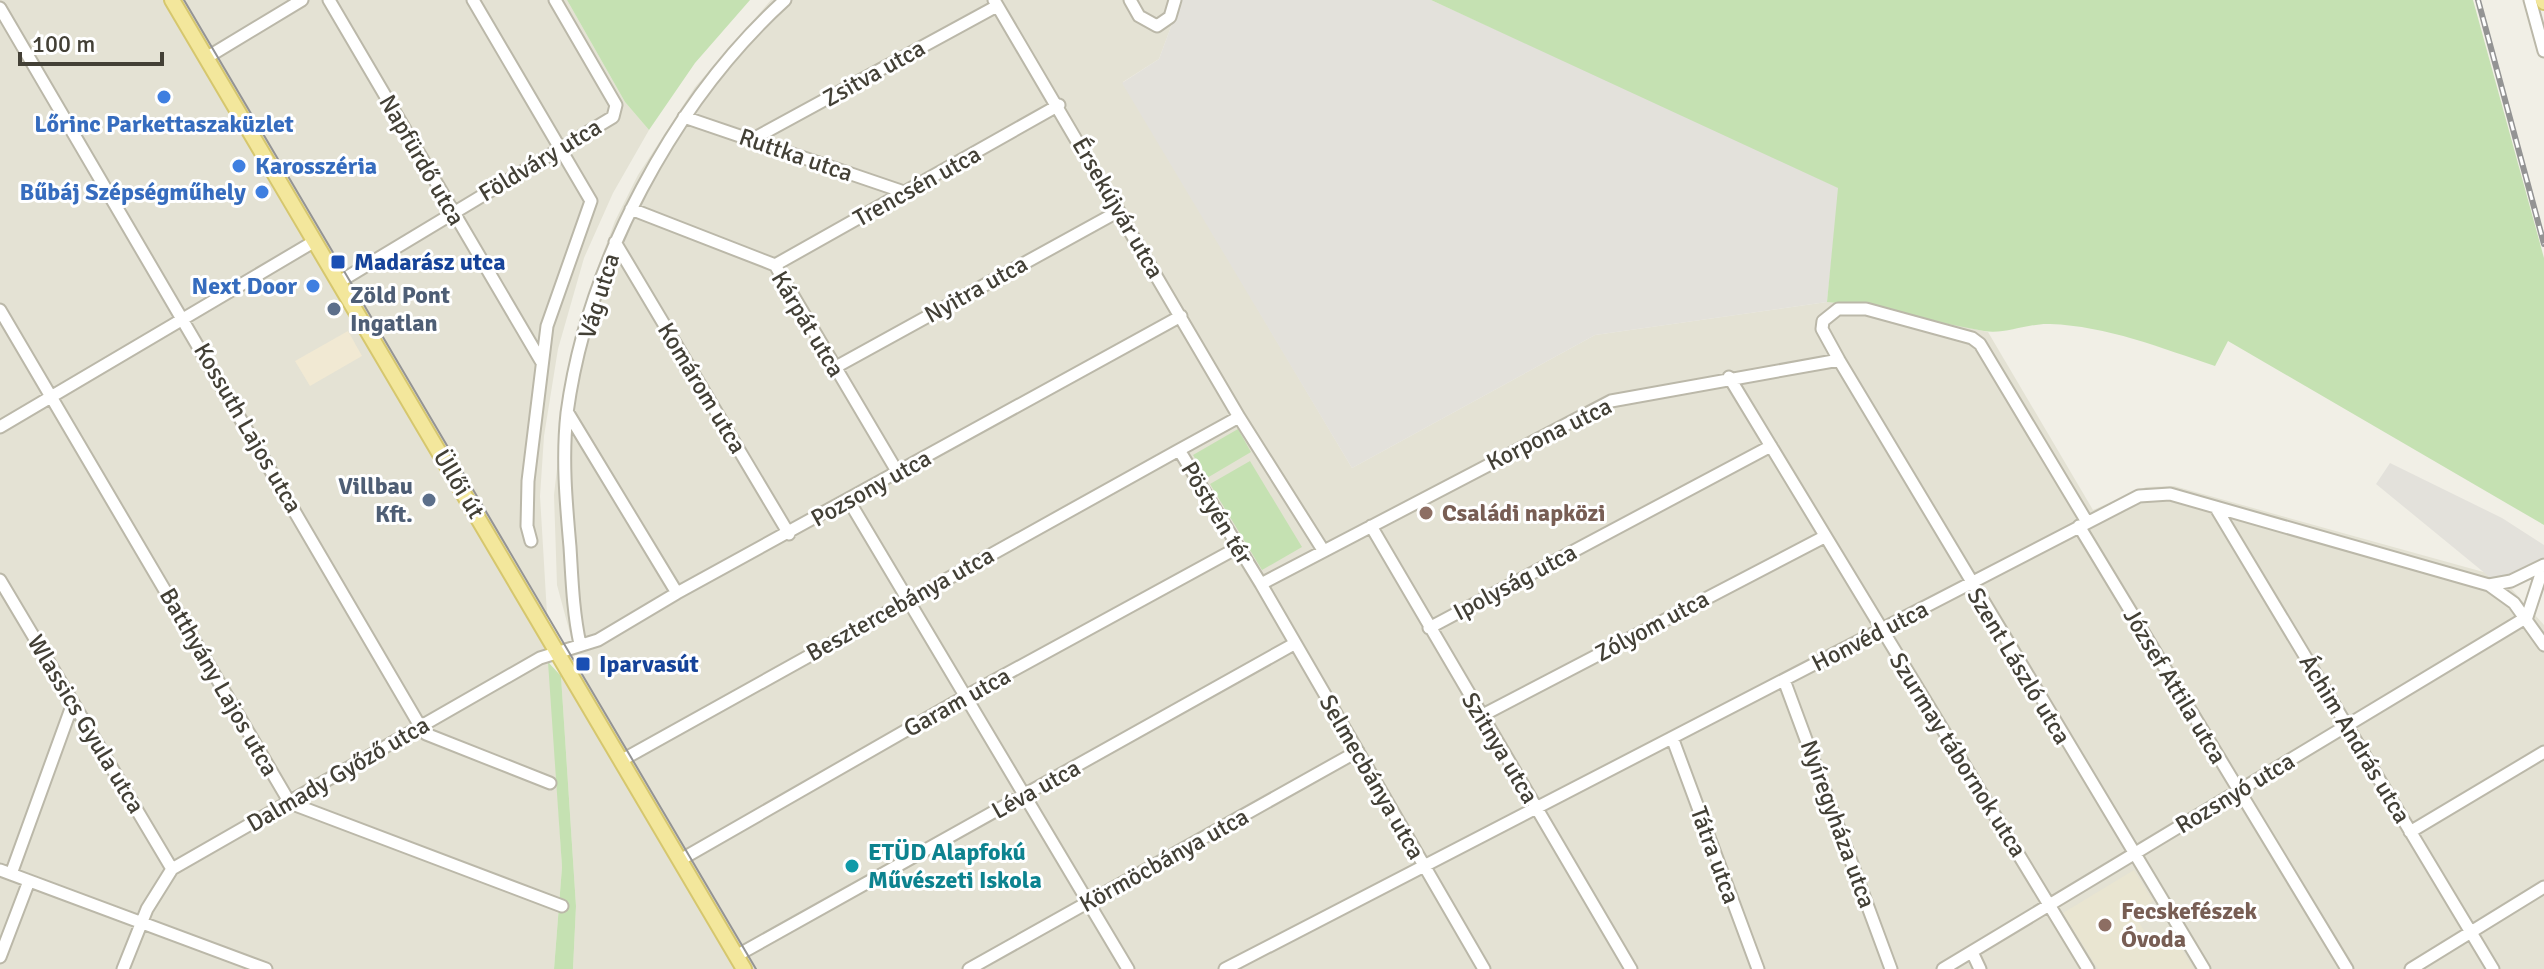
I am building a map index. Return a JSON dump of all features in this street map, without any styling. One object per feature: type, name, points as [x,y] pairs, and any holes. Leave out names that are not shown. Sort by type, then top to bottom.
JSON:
[{"type":"main road","name":"Üllői út","points":[[172,0],[740,962]]},
{"type":"street","points":[[206,58],[302,0]]},
{"type":"street","name":"Napfürdő utca","points":[[329,0],[541,361]]},
{"type":"street","points":[[473,0],[562,149]]},
{"type":"street","name":"Földváry utca","points":[[339,282],[613,117],[616,105],[555,0]]},
{"type":"street","name":"Vág utca","points":[[580,644],[565,477],[568,412],[575,376],[615,242],[684,117],[728,59],[785,0]]},
{"type":"street","points":[[1130,0],[1139,16],[1157,26],[1170,17],[1175,0]]},
{"type":"street","points":[[2530,0],[2544,51]]},
{"type":"street","name":"Érsekújvár utca","points":[[996,3],[1059,105],[1239,417]]},
{"type":"street","name":"Zsitva utca","points":[[751,140],[996,3]]},
{"type":"street","name":"Kossuth Lajos utca","points":[[0,8],[420,726]]},
{"type":"street","name":"Trencsén utca","points":[[775,265],[1059,105]]},
{"type":"street","name":"Ruttka utca","points":[[684,117],[907,193]]},
{"type":"street","name":"Vág utca","points":[[531,541],[527,526],[528,481],[541,361],[555,301],[591,201],[562,149]]},
{"type":"street","name":"Kárpát utca","points":[[631,209],[775,265],[898,473]]},
{"type":"street","name":"Nyitra utca","points":[[834,368],[1119,211]]},
{"type":"street","points":[[0,427],[315,241]]},
{"type":"street","name":"Komárom utca","points":[[615,242],[789,534]]},
{"type":"street","name":"József Attila utca","points":[[1839,360],[1822,329],[1823,321],[1838,309],[1866,309],[1972,338],[1989,357],[2238,792],[2347,969]]},
{"type":"street","name":"Batthyány Lajos utca","points":[[0,310],[290,803],[562,906]]},
{"type":"street","name":"Pozsony utca","points":[[559,652],[598,640],[677,593],[1181,316]]},
{"type":"street","name":"Korpona utca","points":[[1323,550],[1594,408],[1624,397],[1839,360]]},
{"type":"street","name":"Szent László utca","points":[[1839,360],[2132,855],[2204,969]]},
{"type":"street","name":"Szurmay tábornok utca","points":[[1729,377],[2088,969]]},
{"type":"street","points":[[568,412],[677,593]]},
{"type":"street","points":[[1239,417],[1323,550]]},
{"type":"street","name":"Pöstyén tér","points":[[1239,417],[1179,450],[1237,548],[1261,584],[1323,550]]},
{"type":"street","name":"Ipolyság utca","points":[[1429,628],[1771,446]]},
{"type":"street","name":"Besztercebánya utca","points":[[622,760],[1179,450]]},
{"type":"street","name":"Honvéd utca","points":[[1225,969],[1673,740],[2139,496],[2156,493],[2216,508],[2489,585]]},
{"type":"street","points":[[849,501],[1128,969]]},
{"type":"street","name":"Áchim András utca","points":[[2216,508],[2493,969]]},
{"type":"street","name":"Szitnya utca","points":[[1371,526],[1631,969]]},
{"type":"street","name":"Zólyom utca","points":[[1481,716],[1824,537]]},
{"type":"street","name":"Garam utca","points":[[680,860],[966,696],[1237,548]]},
{"type":"street","points":[[2489,585],[2511,581],[2544,565]]},
{"type":"street","points":[[2527,617],[2544,565]]},
{"type":"street","name":"Wlassics Gyula utca","points":[[0,580],[172,869]]},
{"type":"street","name":"Selmecbánya utca","points":[[1261,584],[1484,969]]},
{"type":"street","points":[[2489,585],[2502,592],[2527,617],[2543,643]]},
{"type":"street","name":"Rozsnyó utca","points":[[1943,969],[2527,617]]},
{"type":"street","name":"Léva utca","points":[[740,962],[1025,795],[1294,644]]},
{"type":"street","name":"Dalmady Győző utca","points":[[172,869],[540,658],[559,652]]},
{"type":"street","name":"Nyíregyháza utca","points":[[1784,680],[1891,969]]},
{"type":"street","points":[[73,703],[6,872],[141,922],[241,965],[266,969]]},
{"type":"street","points":[[420,726],[426,734],[550,783]]},
{"type":"street","name":"Tátra utca","points":[[1673,740],[1758,969]]},
{"type":"street","name":"Körmöcbánya utca","points":[[969,969],[1358,751]]},
{"type":"street","points":[[2410,832],[2544,752]]},
{"type":"street","points":[[123,969],[141,922],[172,869]]},
{"type":"street","points":[[0,957],[29,881]]},
{"type":"street","points":[[2411,969],[2544,887]]},
{"type":"street","points":[[1972,952],[1980,969]]},
{"type":"shaded area","points":[[0,0],[567,0],[625,102],[649,130],[613,193],[584,258],[558,349],[544,436],[540,496],[562,867],[554,969],[0,969]]},
{"type":"shaded area","points":[[771,0],[1181,0],[1159,59],[1123,82],[1352,468],[1595,335],[1827,302],[1861,304],[1988,332],[2093,510],[2146,487],[2174,486],[2487,573],[2508,585],[2544,625],[2544,969],[573,969],[576,906],[561,676],[578,663],[557,585],[554,495],[569,364],[594,277],[615,221],[638,175],[695,87]]},
{"type":"shaded area","points":[[1181,0],[1431,0],[1695,120],[1839,188],[1827,302],[1595,335],[1352,468],[1122,83],[1159,59]]},
{"type":"shaded area","points":[[348,331],[362,356],[310,386],[295,361]]},
{"type":"shaded area","points":[[2390,463],[2502,518],[2544,545],[2544,557],[2511,576],[2492,579],[2376,484]]},
{"type":"shaded area","name":"Fecskefészek Óvoda","points":[[2134,870],[2153,901],[2134,914],[2151,942],[2170,930],[2194,969],[2098,969],[2063,913]]},
{"type":"green space","points":[[567,0],[750,0],[695,63],[649,130],[625,102]]},
{"type":"green space","points":[[1431,0],[2473,0],[2544,258],[2544,525],[2228,341],[2215,366],[2134,339],[2092,329],[2042,324],[1992,332],[1827,302],[1838,188]]},
{"type":"green space","points":[[1238,429],[1251,452],[1207,478],[1193,455]]},
{"type":"green space","points":[[1250,461],[1302,547],[1262,570],[1210,484]]},
{"type":"green space","points":[[548,662],[561,676],[576,906],[573,969],[554,969],[562,867]]},
{"type":"tram line","points":[[184,0],[756,969]]},
{"type":"railway","points":[[2478,0],[2544,244]]},
{"type":"place","name":"Lőrinc Parkettaszaküzlet","points":[[164,97]]},
{"type":"place","name":"Karosszéria","points":[[239,166]]},
{"type":"place","name":"Bűbáj Szépségműhely","points":[[262,192]]},
{"type":"place","name":"Madarász utca","points":[[338,262]]},
{"type":"place","name":"Next Door","points":[[313,286]]},
{"type":"place","name":"Zöld Pont Ingatlan","points":[[334,309]]},
{"type":"place","name":"Villbau Kft.","points":[[429,500]]},
{"type":"place","name":"Családi napközi","points":[[1426,513]]},
{"type":"place","name":"Iparvasút","points":[[583,664]]},
{"type":"place","name":"ETÜD Alapfokú Művészeti Iskola","points":[[852,866]]},
{"type":"place","name":"Fecskefészek Óvoda","points":[[2105,925]]}]
